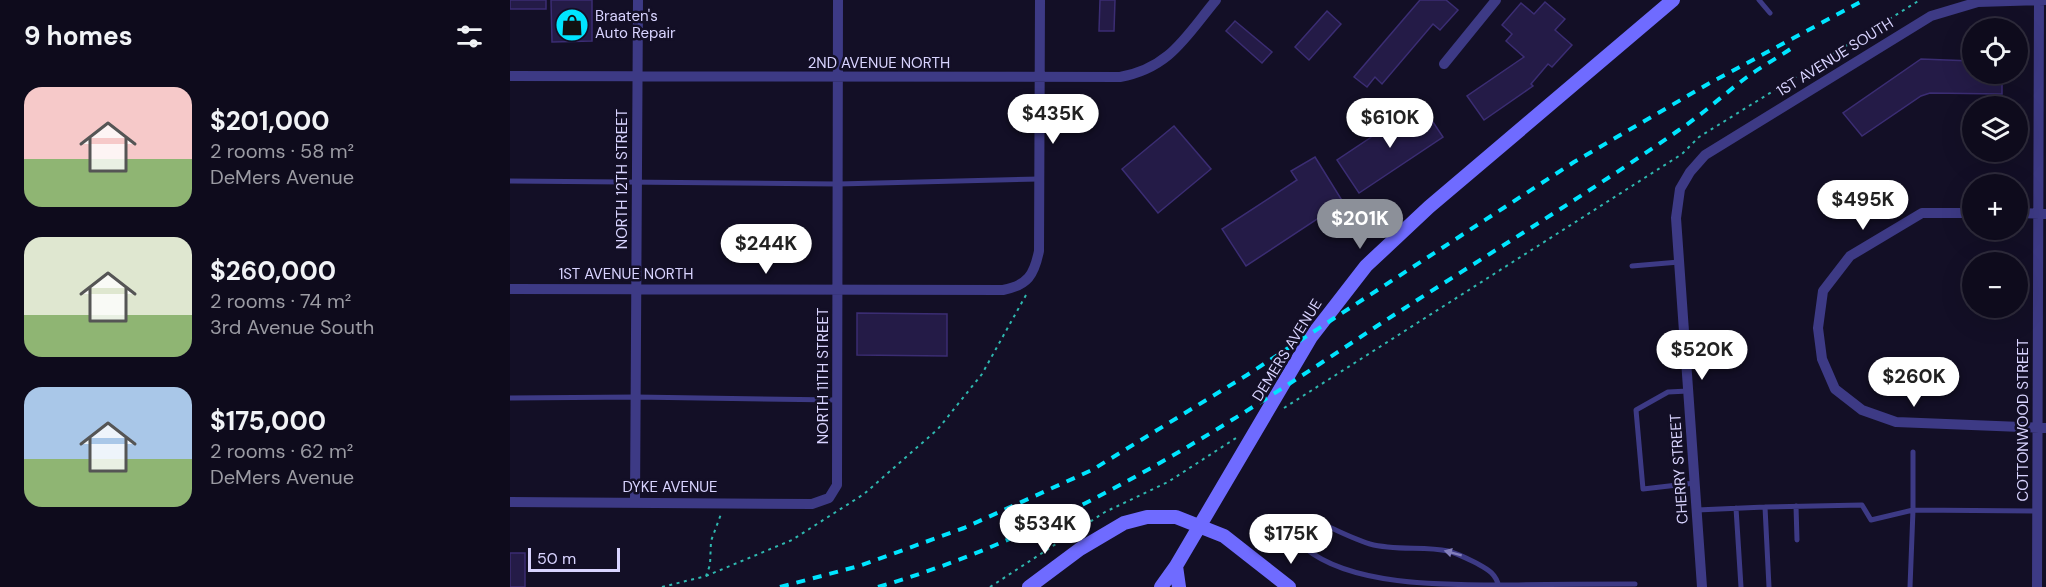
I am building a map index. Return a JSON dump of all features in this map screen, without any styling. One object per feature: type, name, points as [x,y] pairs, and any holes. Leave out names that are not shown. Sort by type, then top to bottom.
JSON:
[{"type":"main road","name":"DEMERS AVENUE","points":[[1161,587],[1176,566],[1311,337],[1366,266],[1429,207],[1673,0]]},
{"type":"main road","points":[[1029,587],[1080,549],[1124,523],[1147,517],[1176,517],[1224,536],[1289,587]]},
{"type":"main road","points":[[1045,587],[1080,549]]},
{"type":"main road","points":[[1176,566],[1179,587]]},
{"type":"main road","points":[[1269,572],[1298,587]]},
{"type":"street","name":"NORTH 12TH STREET","points":[[635,502],[638,0]]},
{"type":"street","name":"NORTH 11TH STREET","points":[[829,498],[837,485],[838,0]]},
{"type":"street","points":[[1028,279],[1036,267],[1039,251],[1040,0]]},
{"type":"street","name":"2ND AVENUE NORTH","points":[[510,76],[1120,77],[1137,74],[1167,57],[1216,0]]},
{"type":"street","points":[[1444,64],[1496,0]]},
{"type":"street","name":"COTTONWOOD STREET","points":[[2037,587],[2042,428],[2043,214],[2039,0]]},
{"type":"street","name":"1ST AVENUE SOUTH","points":[[1690,172],[1705,155],[1931,16],[1978,2],[2046,0]]},
{"type":"street","name":"CHERRY STREET","points":[[1690,172],[1680,189],[1676,218],[1702,587]]},
{"type":"street","points":[[1962,213],[1922,213],[1850,256],[1823,291],[1818,328],[1822,359],[1835,389],[1862,410],[1896,422],[2042,428]]},
{"type":"street","points":[[2028,213],[2043,214]]},
{"type":"street","name":"1ST AVENUE NORTH","points":[[510,289],[1003,290],[1017,287],[1028,279]]},
{"type":"street","name":"DYKE AVENUE","points":[[510,502],[812,504],[829,498]]},
{"type":"lane","points":[[1759,0],[1770,13]]},
{"type":"lane","points":[[510,181],[838,184],[1039,179]]},
{"type":"lane","points":[[1632,266],[1679,262]]},
{"type":"lane","points":[[1688,391],[1668,392],[1636,410],[1643,489],[1695,483]]},
{"type":"lane","points":[[510,398],[837,400]]},
{"type":"lane","points":[[1910,587],[1913,452]]},
{"type":"lane","points":[[1696,510],[1862,505],[1871,520],[1913,510],[2038,511]]},
{"type":"lane","points":[[1796,506],[1797,540]]},
{"type":"lane","points":[[1765,507],[1769,587]]},
{"type":"lane","points":[[1736,508],[1741,587]]},
{"type":"lane","points":[[1498,586],[1497,578],[1490,571],[1461,555],[1446,551],[1412,550],[1371,544],[1323,524],[1305,548],[1314,557],[1337,570],[1402,584],[1498,586],[1635,584]]},
{"type":"path","points":[[1279,411],[1682,154],[1699,137],[1920,0]]},
{"type":"path","points":[[662,587],[706,576],[792,540],[864,494],[938,429],[982,374],[1031,286],[1028,279]]},
{"type":"path","points":[[990,587],[1105,512],[1168,482],[1239,437]]},
{"type":"path","points":[[706,576],[710,565],[711,540],[724,503]]},
{"type":"building","points":[[510,0],[546,0],[546,9],[510,9]]},
{"type":"building","name":"Braaten's Auto Repair","points":[[551,0],[592,0],[592,41],[552,42]]},
{"type":"building","points":[[1100,0],[1115,0],[1114,31],[1099,31]]},
{"type":"building","points":[[1420,0],[1446,0],[1458,10],[1440,30],[1433,24],[1382,84],[1375,77],[1367,87],[1354,77]]},
{"type":"building","points":[[1545,2],[1565,19],[1555,30],[1572,45],[1552,67],[1548,64],[1531,84],[1533,86],[1484,120],[1467,96],[1524,57],[1506,41],[1512,34],[1502,25],[1521,3],[1534,14]]},
{"type":"building","points":[[1327,11],[1341,24],[1309,60],[1295,47]]},
{"type":"building","points":[[1235,21],[1272,52],[1262,63],[1226,31]]},
{"type":"building","points":[[1921,59],[1962,61],[1962,84],[2002,84],[2002,94],[1930,93],[1921,96],[1862,136],[1843,113]]},
{"type":"building","points":[[1421,104],[1443,137],[1359,193],[1337,160]]},
{"type":"building","points":[[1174,126],[1211,169],[1158,213],[1122,169]]},
{"type":"building","points":[[1315,157],[1343,202],[1246,266],[1222,229],[1297,180],[1291,171]]},
{"type":"building","points":[[857,313],[947,314],[947,356],[857,355]]},
{"type":"building","points":[[510,553],[525,553],[525,587],[510,587]]},
{"type":"railway","points":[[780,587],[859,566],[964,528],[1092,470],[1247,375],[1574,162],[1708,84],[1864,0]]},
{"type":"railway","points":[[878,587],[945,565],[1010,539],[1135,477],[1196,442],[1604,181],[1688,124],[1747,77],[1792,48]]},
{"type":"place","name":"Braaten's Auto Repair","points":[[572,25]]}]
